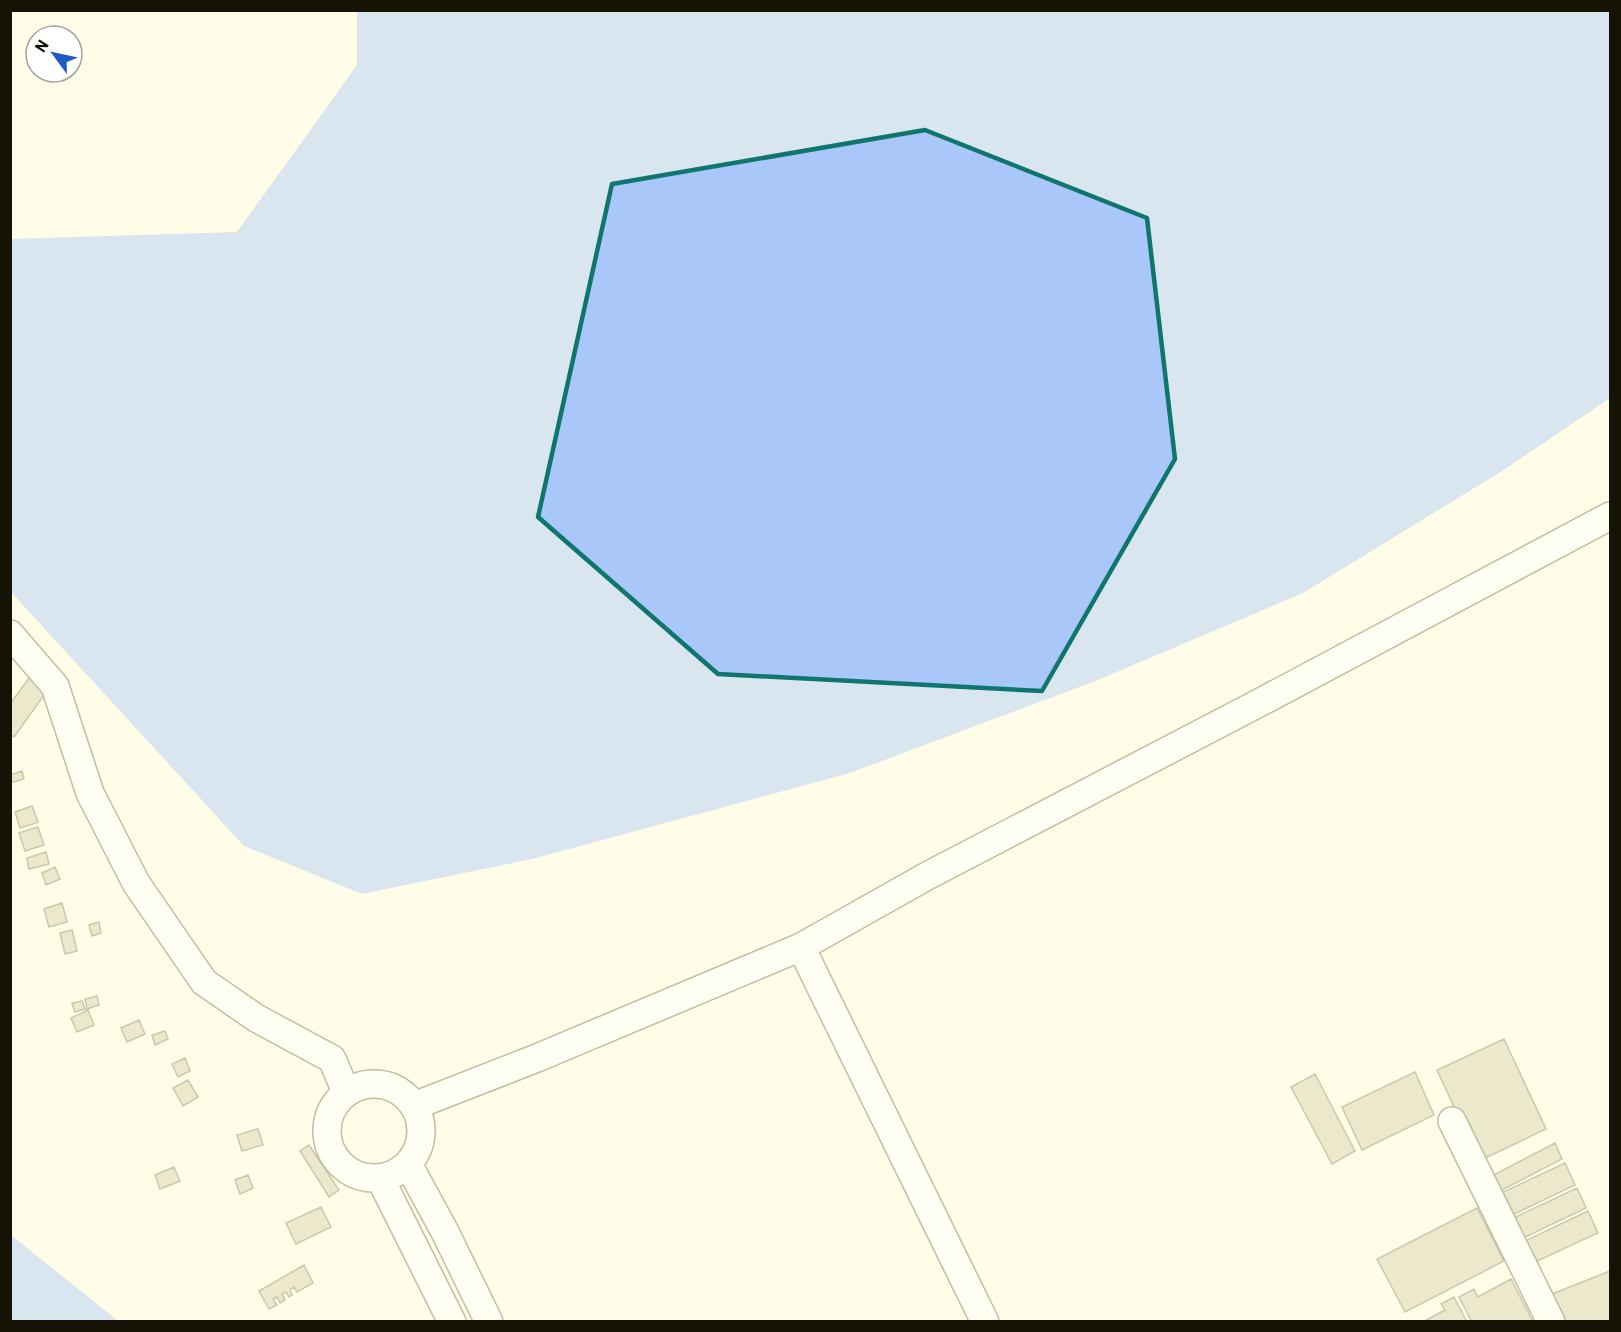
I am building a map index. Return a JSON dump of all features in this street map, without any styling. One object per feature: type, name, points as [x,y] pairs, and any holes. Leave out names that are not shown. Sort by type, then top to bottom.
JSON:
[{"type":"street","points":[[414,1106],[537,1058],[801,947],[927,876],[1611,516]]},
{"type":"street","points":[[10,634],[56,686],[90,793],[136,883],[204,982],[256,1018],[332,1059],[346,1092]]},
{"type":"street","points":[[801,947],[985,1322]]},
{"type":"street","points":[[375,1083],[390,1086],[404,1094],[414,1106],[420,1120],[421,1136],[417,1151],[408,1164],[395,1173],[380,1178],[365,1178],[350,1172],[338,1162],[330,1149],[326,1134],[328,1118],[335,1104],[346,1092],[360,1085],[375,1083]]},
{"type":"street","points":[[1452,1121],[1551,1322]]},
{"type":"street","points":[[408,1164],[445,1232],[489,1322]]},
{"type":"street","points":[[380,1178],[452,1322]]},
{"type":"highlighted area","points":[[925,130],[1147,218],[1175,459],[1042,691],[718,674],[538,517],[612,184]]},
{"type":"water","points":[[357,11],[1610,11],[1610,398],[1502,471],[1303,593],[1093,682],[850,773],[532,859],[362,894],[244,846],[10,591],[11,239],[237,232],[357,65]]},
{"type":"water","points":[[11,1235],[118,1321],[11,1321]]},
{"type":"building","points":[[29,678],[47,691],[14,737],[10,734],[10,704]]},
{"type":"building","points":[[22,771],[24,779],[10,783],[10,775]]},
{"type":"building","points":[[32,806],[38,822],[20,828],[15,812]]},
{"type":"building","points":[[38,827],[44,845],[25,851],[19,833]]},
{"type":"building","points":[[46,852],[49,864],[29,869],[27,858]]},
{"type":"building","points":[[55,867],[60,879],[46,885],[42,873]]},
{"type":"building","points":[[62,903],[67,922],[49,927],[44,909]]},
{"type":"building","points":[[99,922],[101,933],[92,936],[89,925]]},
{"type":"building","points":[[72,930],[77,951],[65,954],[60,933]]},
{"type":"building","points":[[97,996],[99,1005],[87,1009],[85,999]]},
{"type":"building","points":[[82,1001],[85,1009],[75,1012],[72,1003]]},
{"type":"building","points":[[88,1010],[94,1025],[77,1032],[71,1018]]},
{"type":"building","points":[[139,1020],[145,1034],[127,1042],[121,1028]]},
{"type":"building","points":[[165,1031],[168,1039],[155,1045],[152,1035]]},
{"type":"building","points":[[1504,1039],[1546,1129],[1479,1161],[1437,1070]]},
{"type":"building","points":[[185,1058],[190,1071],[178,1077],[172,1064]]},
{"type":"building","points":[[1415,1072],[1434,1115],[1362,1150],[1342,1107]]},
{"type":"building","points":[[1315,1074],[1355,1151],[1332,1164],[1291,1087]]},
{"type":"building","points":[[188,1080],[198,1097],[183,1106],[173,1088]]},
{"type":"building","points":[[258,1129],[263,1145],[242,1151],[237,1135]]},
{"type":"building","points":[[1555,1143],[1562,1159],[1496,1193],[1488,1178]]},
{"type":"building","points":[[309,1145],[339,1190],[329,1197],[300,1151]]},
{"type":"building","points":[[1565,1163],[1575,1185],[1508,1217],[1497,1195]]},
{"type":"building","points":[[174,1167],[180,1181],[160,1189],[155,1175]]},
{"type":"building","points":[[248,1175],[253,1188],[240,1194],[235,1180]]},
{"type":"building","points":[[1577,1188],[1586,1208],[1517,1241],[1507,1221]]},
{"type":"building","points":[[321,1207],[331,1227],[296,1244],[286,1223]]},
{"type":"building","points":[[1477,1208],[1504,1261],[1405,1312],[1377,1259]]},
{"type":"building","points":[[1588,1211],[1598,1233],[1533,1263],[1523,1242]]},
{"type":"building","points":[[304,1265],[313,1283],[297,1292],[294,1287],[290,1290],[292,1295],[289,1297],[286,1292],[282,1294],[285,1300],[280,1303],[277,1297],[273,1299],[277,1305],[269,1309],[259,1291]]},
{"type":"building","points":[[1610,1271],[1610,1322],[1563,1322],[1552,1294]]},
{"type":"building","points":[[1511,1279],[1533,1322],[1472,1322],[1459,1297],[1474,1289],[1478,1297]]},
{"type":"building","points":[[1454,1297],[1467,1322],[1423,1322],[1445,1310],[1441,1304]]}]
